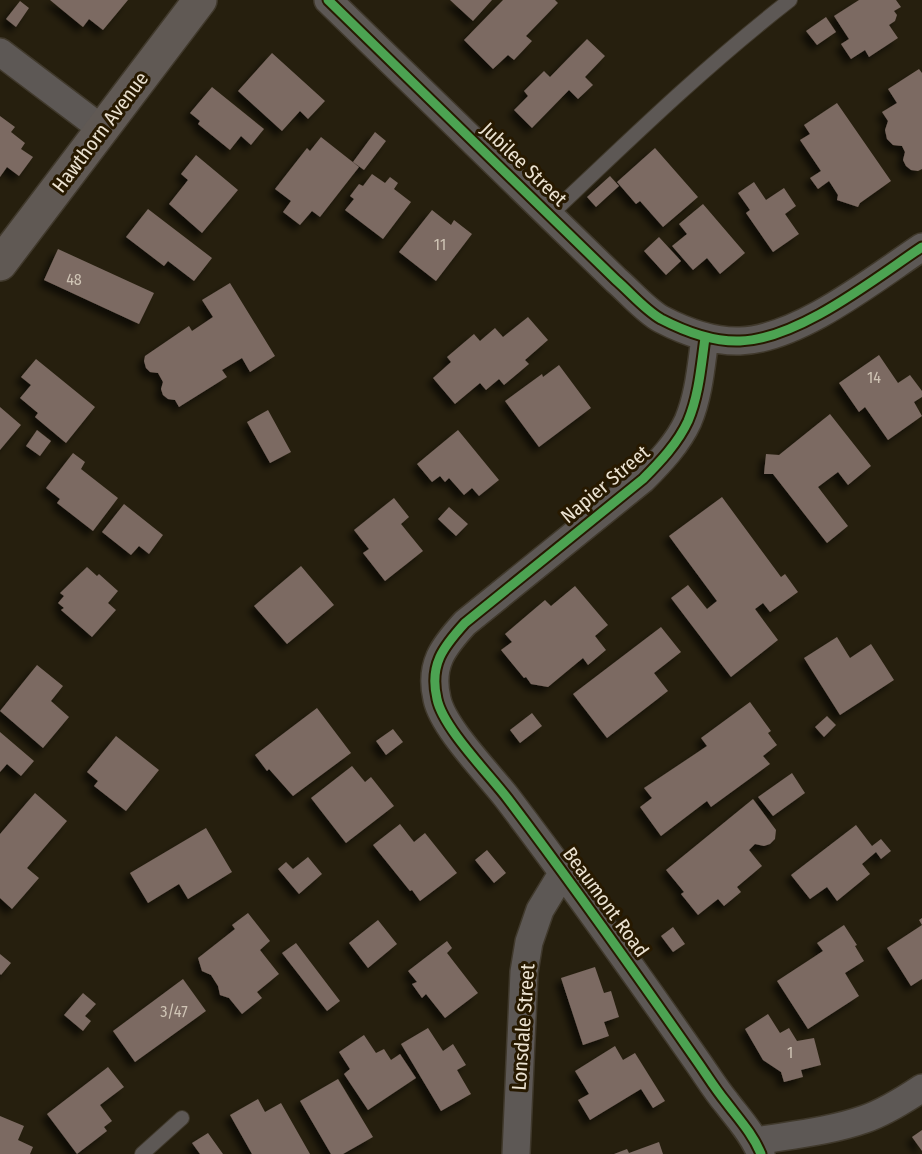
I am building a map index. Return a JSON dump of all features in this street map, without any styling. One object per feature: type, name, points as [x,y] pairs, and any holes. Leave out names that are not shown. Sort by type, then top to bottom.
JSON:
[{"type":"street","name":"Hawthorn Avenue","points":[[0,264],[200,0]]},
{"type":"street","name":"Jubilee Street","points":[[328,0],[616,280],[659,318],[705,338]]},
{"type":"street","points":[[0,52],[102,129]]},
{"type":"street","points":[[705,338],[741,341],[789,329],[837,303],[922,246]]},
{"type":"street","name":"Napier Street","points":[[436,668],[438,657],[465,623],[643,479],[665,458],[688,422],[696,395],[705,338]]},
{"type":"street","name":"Beaumont Road","points":[[436,668],[434,686],[445,719],[626,958],[759,1148]]},
{"type":"street","name":"Lonsdale Street","points":[[516,1154],[524,972],[529,942],[540,910],[563,872]]},
{"type":"street","points":[[759,1148],[867,1119],[902,1102],[922,1088]]},
{"type":"lane","points":[[550,215],[666,104],[790,0]]},
{"type":"lane","points":[[142,1154],[182,1118]]},
{"type":"building","points":[[50,0],[128,0],[103,30],[89,19],[83,27]]},
{"type":"building","points":[[450,0],[492,0],[473,21]]},
{"type":"building","points":[[503,0],[555,0],[558,3],[526,36],[532,41],[514,60],[508,55],[493,69],[464,40]]},
{"type":"building","points":[[859,0],[896,0],[901,7],[894,11],[897,15],[895,21],[889,25],[898,38],[869,57],[865,50],[851,59],[841,44],[849,39],[834,16]]},
{"type":"building","points":[[20,1],[29,8],[16,27],[6,19]]},
{"type":"building","points":[[826,17],[836,32],[817,45],[806,31]]},
{"type":"building","points":[[587,39],[605,56],[585,77],[593,85],[578,99],[569,90],[532,128],[514,110],[528,96],[524,91],[544,71],[550,77]]},
{"type":"building","points":[[272,53],[325,101],[308,119],[300,111],[282,131],[238,91]]},
{"type":"building","points":[[919,69],[922,73],[922,169],[918,171],[906,166],[902,146],[893,145],[887,139],[885,130],[888,121],[882,112],[897,103],[888,89]]},
{"type":"building","points":[[212,87],[264,129],[251,145],[241,136],[230,150],[198,124],[200,121],[190,113]]},
{"type":"building","points":[[837,103],[891,181],[860,203],[858,207],[837,200],[838,195],[829,181],[818,189],[810,178],[821,171],[800,140],[810,134],[804,125]]},
{"type":"building","points":[[0,116],[15,127],[11,132],[25,143],[21,149],[33,157],[19,176],[7,167],[0,177]]},
{"type":"building","points":[[375,132],[386,141],[364,170],[353,162]]},
{"type":"building","points":[[321,137],[359,167],[320,217],[312,211],[300,225],[283,212],[291,201],[275,189],[307,148],[310,151]]},
{"type":"building","points":[[655,148],[698,197],[663,227],[640,201],[636,204],[617,182]]},
{"type":"building","points":[[196,155],[238,190],[202,233],[169,204],[188,180],[181,174]]},
{"type":"building","points":[[372,174],[385,183],[390,177],[398,183],[394,189],[411,202],[383,239],[345,210],[354,199],[350,196],[359,184],[363,186]]},
{"type":"building","points":[[610,176],[619,186],[596,207],[587,197]]},
{"type":"building","points":[[754,182],[766,200],[784,188],[796,206],[785,214],[799,234],[773,252],[746,213],[750,210],[738,193]]},
{"type":"building","points":[[703,204],[745,253],[720,274],[707,258],[693,270],[672,246],[687,234],[679,224]]},
{"type":"building","points":[[148,209],[212,258],[194,281],[168,261],[164,266],[126,237]]},
{"type":"building","points":[[432,210],[451,225],[454,220],[472,234],[436,281],[399,252]]},
{"type":"building","points":[[659,237],[681,261],[666,275],[644,251]]},
{"type":"building","points":[[58,249],[154,293],[139,324],[44,280]]},
{"type":"building","points":[[230,283],[275,356],[250,372],[242,358],[222,370],[227,377],[179,407],[175,400],[163,395],[161,389],[163,382],[158,373],[150,372],[146,368],[145,356],[189,326],[192,331],[213,317],[202,300]]},
{"type":"building","points":[[528,317],[548,340],[525,360],[529,364],[504,385],[499,379],[486,390],[480,383],[455,404],[433,378],[451,362],[447,357],[474,334],[480,341],[495,328],[503,337]]},
{"type":"building","points":[[879,355],[898,383],[910,375],[922,391],[922,397],[914,402],[922,416],[888,440],[865,407],[859,412],[839,383]]},
{"type":"building","points":[[36,359],[95,407],[66,443],[35,417],[38,413],[20,398],[31,385],[21,377]]},
{"type":"building","points":[[559,365],[591,408],[539,447],[505,401],[542,374],[543,377]]},
{"type":"building","points":[[0,407],[21,425],[0,450]]},
{"type":"building","points":[[268,410],[291,452],[270,463],[247,422]]},
{"type":"building","points":[[830,414],[871,466],[848,485],[838,472],[818,487],[848,526],[827,543],[773,474],[764,474],[766,454],[779,455]]},
{"type":"building","points":[[37,430],[51,441],[40,456],[26,446]]},
{"type":"building","points":[[458,430],[499,480],[479,496],[472,488],[464,495],[449,478],[445,482],[440,476],[432,482],[417,464]]},
{"type":"building","points":[[73,453],[85,462],[81,469],[118,498],[93,531],[57,503],[60,499],[46,488]]},
{"type":"building","points":[[722,497],[781,577],[785,574],[798,592],[770,612],[763,603],[755,609],[778,640],[731,677],[671,598],[688,585],[707,609],[717,601],[669,536]]},
{"type":"building","points":[[394,498],[409,517],[401,524],[423,551],[385,581],[363,553],[369,549],[354,530]]},
{"type":"building","points":[[124,504],[163,535],[149,554],[139,546],[131,555],[102,532]]},
{"type":"building","points":[[449,507],[468,524],[456,536],[438,519]]},
{"type":"building","points":[[301,566],[334,605],[287,644],[254,606]]},
{"type":"building","points":[[87,567],[97,576],[99,574],[118,591],[108,603],[116,610],[92,637],[61,610],[64,608],[58,603],[64,596],[60,593]]},
{"type":"building","points":[[575,586],[608,625],[595,636],[606,650],[588,665],[583,658],[548,687],[531,684],[501,650],[512,642],[505,634],[545,600],[551,606]]},
{"type":"building","points":[[661,627],[681,652],[654,673],[668,691],[607,738],[573,694]]},
{"type":"building","points":[[837,637],[850,658],[871,644],[894,680],[840,715],[804,658]]},
{"type":"building","points":[[37,665],[63,686],[51,701],[69,717],[43,748],[0,711]]},
{"type":"building","points":[[750,702],[771,731],[768,733],[777,745],[763,756],[770,764],[711,807],[707,801],[661,836],[640,807],[652,798],[644,788],[707,746],[701,738]]},
{"type":"building","points":[[317,708],[351,753],[293,796],[269,769],[267,771],[255,755]]},
{"type":"building","points":[[532,713],[542,726],[520,743],[510,730]]},
{"type":"building","points":[[827,716],[836,725],[824,737],[815,727]]},
{"type":"building","points":[[393,729],[403,742],[386,755],[376,741]]},
{"type":"building","points":[[0,732],[34,761],[21,776],[7,764],[0,772]]},
{"type":"building","points":[[116,736],[159,770],[126,811],[94,786],[98,781],[87,772]]},
{"type":"building","points":[[352,766],[365,782],[371,777],[394,806],[346,843],[311,798]]},
{"type":"building","points":[[792,773],[805,793],[773,816],[758,797]]},
{"type":"building","points":[[35,793],[67,821],[27,868],[39,878],[12,909],[0,898],[0,834]]},
{"type":"building","points":[[753,799],[776,830],[775,839],[764,846],[755,844],[749,850],[762,866],[737,887],[741,892],[724,906],[718,899],[698,915],[681,894],[684,892],[666,870]]},
{"type":"building","points":[[400,824],[414,842],[425,833],[457,873],[420,901],[373,845]]},
{"type":"building","points":[[856,825],[872,846],[881,839],[891,851],[881,859],[876,852],[862,864],[870,874],[837,901],[827,887],[810,899],[791,875]]},
{"type":"building","points":[[206,828],[232,872],[188,899],[179,884],[148,903],[130,873]]},
{"type":"building","points":[[487,850],[506,873],[494,883],[475,860]]},
{"type":"building","points":[[308,857],[322,874],[299,894],[278,869],[286,862],[293,869]]},
{"type":"building","points":[[248,913],[270,941],[260,950],[279,974],[257,992],[262,998],[242,1014],[229,998],[220,995],[218,986],[211,975],[202,971],[198,958],[235,929],[232,925]]},
{"type":"building","points":[[378,920],[397,944],[368,968],[349,943]]},
{"type":"building","points":[[844,925],[864,961],[845,973],[859,996],[808,1029],[777,981],[823,951],[817,943]]},
{"type":"building","points":[[922,925],[922,979],[911,986],[887,948]]},
{"type":"building","points":[[673,927],[685,944],[673,952],[661,936]]},
{"type":"building","points":[[447,941],[452,948],[447,953],[478,993],[445,1018],[426,994],[422,998],[412,984],[417,982],[408,971]]},
{"type":"building","points":[[296,943],[340,1001],[327,1011],[282,953]]},
{"type":"building","points":[[0,954],[11,963],[1,975],[0,974]]},
{"type":"building","points":[[595,967],[604,993],[611,991],[619,1017],[604,1022],[609,1036],[583,1045],[561,978]]},
{"type":"building","points":[[183,979],[206,1011],[135,1062],[113,1031]]},
{"type":"building","points":[[83,993],[96,1004],[85,1016],[91,1021],[83,1031],[64,1015]]},
{"type":"building","points":[[768,1014],[780,1033],[789,1028],[797,1041],[814,1038],[821,1065],[801,1070],[803,1077],[784,1082],[781,1072],[763,1060],[745,1029]]},
{"type":"building","points":[[428,1028],[443,1051],[453,1044],[466,1065],[457,1070],[471,1094],[441,1111],[401,1044]]},
{"type":"building","points":[[364,1035],[376,1053],[384,1049],[391,1060],[400,1054],[416,1078],[368,1110],[344,1074],[350,1069],[339,1052]]},
{"type":"building","points":[[615,1046],[623,1060],[635,1053],[665,1101],[653,1108],[641,1089],[590,1120],[578,1100],[589,1094],[575,1071]]},
{"type":"building","points":[[108,1067],[124,1087],[100,1105],[112,1121],[104,1127],[107,1131],[77,1154],[47,1114]]},
{"type":"building","points":[[338,1079],[373,1137],[343,1154],[331,1154],[300,1101]]},
{"type":"building","points":[[258,1099],[265,1112],[281,1103],[310,1154],[252,1154],[230,1115]]},
{"type":"building","points":[[0,1116],[24,1126],[18,1140],[33,1147],[30,1154],[0,1154]]},
{"type":"building","points":[[922,1130],[922,1151],[912,1137]]},
{"type":"building","points":[[208,1133],[223,1154],[200,1154],[192,1143]]},
{"type":"building","points":[[659,1142],[663,1154],[614,1154],[627,1149],[629,1153]]},
{"type":"cycle path","points":[[328,0],[638,301],[661,319],[680,328],[709,338],[730,341],[763,338],[787,330],[835,305],[922,247]]},
{"type":"cycle path","points":[[705,338],[695,401],[688,421],[674,445],[643,479],[465,623],[450,640],[440,657],[435,676],[435,687],[441,711],[457,737],[508,799],[581,898],[715,1088],[750,1133],[761,1154]]}]
